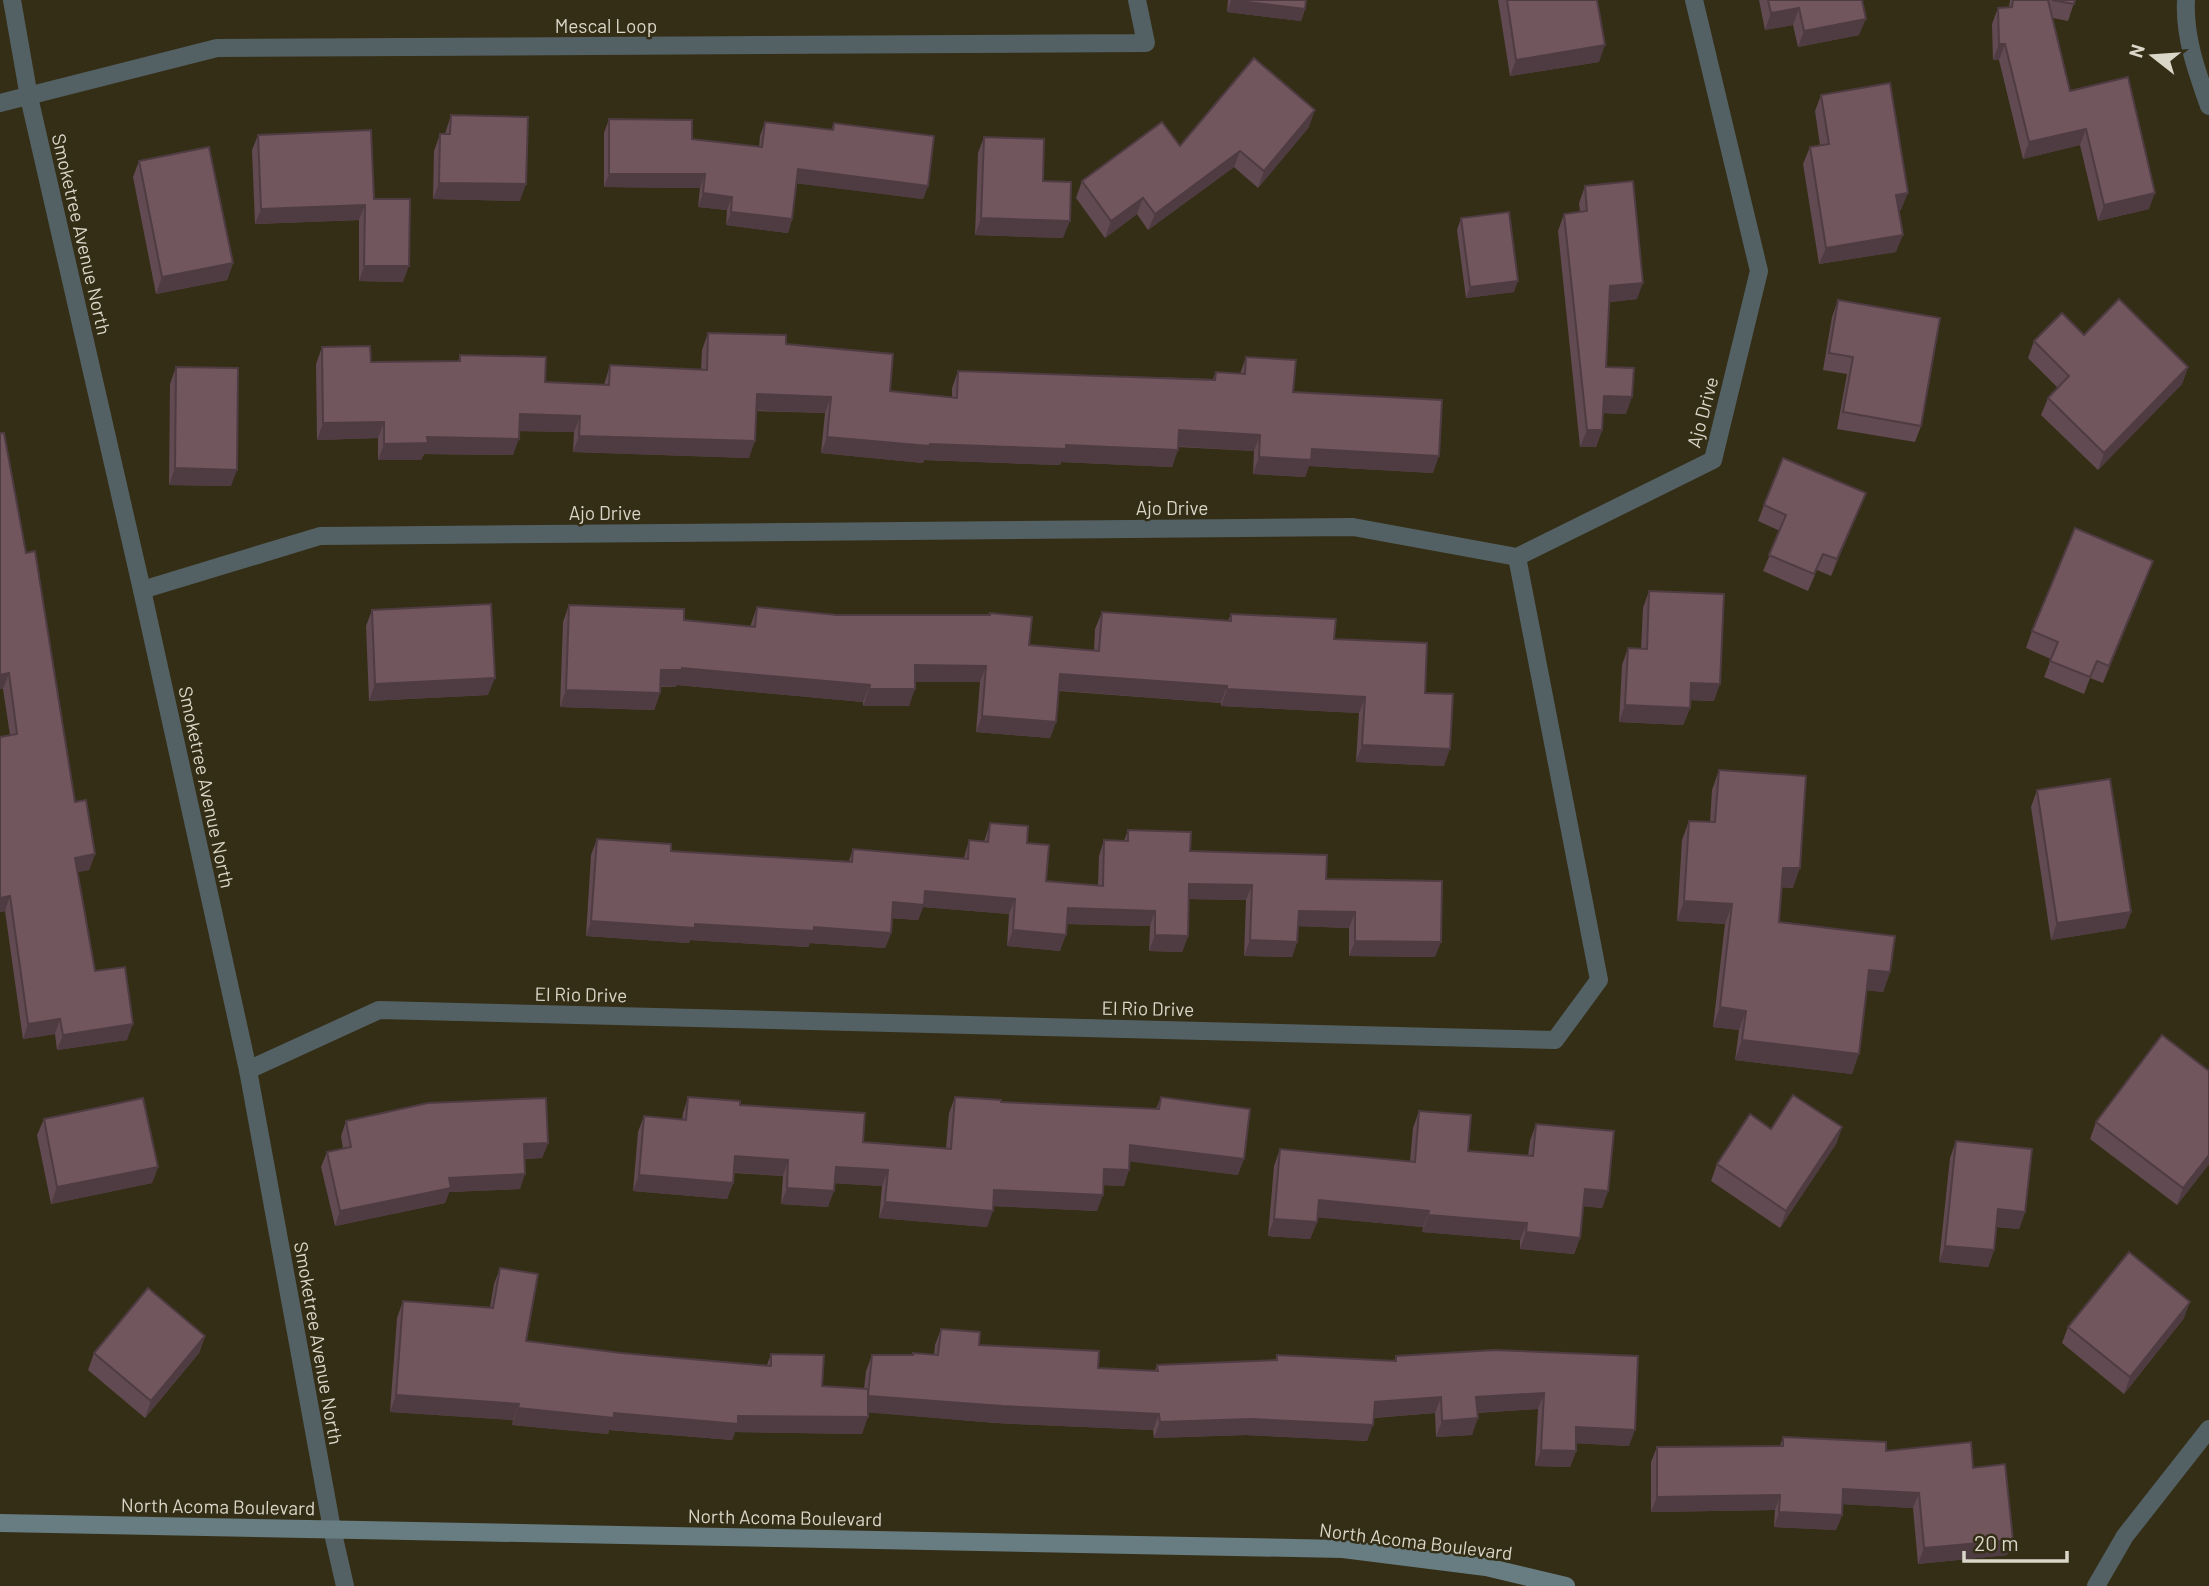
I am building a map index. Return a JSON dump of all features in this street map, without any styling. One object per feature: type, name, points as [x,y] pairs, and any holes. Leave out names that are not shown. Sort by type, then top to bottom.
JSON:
[{"type":"main road","name":"North Acoma Boulevard","points":[[0,1523],[1343,1549],[1486,1567],[1566,1586]]},
{"type":"street","name":"Smoketree Avenue North","points":[[12,0],[29,97],[248,1070],[332,1529],[345,1586]]},
{"type":"street","name":"Mescal Loop","points":[[29,97],[217,48],[1146,43],[1137,0]]},
{"type":"street","name":"Ajo Drive","points":[[142,590],[320,536],[1353,527],[1517,557],[1713,460],[1759,271],[1695,0]]},
{"type":"street","points":[[2186,0],[2190,51],[2209,106]]},
{"type":"street","points":[[0,103],[29,97]]},
{"type":"street","name":"El Rio Drive","points":[[248,1070],[379,1010],[1555,1040],[1599,980],[1517,557]]},
{"type":"street","points":[[2096,1586],[2125,1536],[2209,1429]]},
{"type":"building","points":[[1231,0],[1306,0],[1305,9]]},
{"type":"building","points":[[1507,0],[1597,0],[1605,45],[1516,60]]},
{"type":"building","points":[[1768,0],[1862,0],[1866,19],[1804,31],[1799,8],[1771,13]]},
{"type":"building","points":[[2013,0],[2048,0],[2070,91],[2128,77],[2155,193],[2104,205],[2086,129],[2029,142],[2005,44],[1999,44],[1998,8],[2012,7]]},
{"type":"building","points":[[2052,0],[2075,0],[2074,4]]},
{"type":"building","points":[[1254,58],[1315,110],[1264,171],[1240,151],[1155,214],[1143,198],[1111,221],[1082,181],[1162,122],[1180,146]]},
{"type":"building","points":[[1890,83],[1908,193],[1896,195],[1903,235],[1826,248],[1810,147],[1829,144],[1821,95]]},
{"type":"building","points":[[451,115],[528,117],[526,184],[439,183],[440,134],[450,134]]},
{"type":"building","points":[[609,119],[692,120],[692,139],[762,147],[765,122],[833,130],[834,123],[934,136],[928,186],[798,169],[792,219],[731,212],[732,197],[703,193],[705,174],[609,174]]},
{"type":"building","points":[[371,130],[374,199],[410,199],[409,266],[364,266],[365,205],[261,209],[258,135]]},
{"type":"building","points":[[984,137],[1044,139],[1043,181],[1071,182],[1070,221],[981,218]]},
{"type":"building","points":[[209,147],[233,263],[162,277],[139,161]]},
{"type":"building","points":[[1633,181],[1643,283],[1610,286],[1606,367],[1634,368],[1632,397],[1604,396],[1602,430],[1587,430],[1564,214],[1587,211],[1585,186]]},
{"type":"building","points":[[1509,212],[1518,281],[1470,287],[1461,218]]},
{"type":"building","points":[[2119,299],[2188,367],[2104,453],[2048,398],[2069,376],[2034,341],[2062,313],[2084,335]]},
{"type":"building","points":[[1838,300],[1940,318],[1921,426],[1843,412],[1853,357],[1829,353]]},
{"type":"building","points":[[708,333],[786,335],[786,344],[893,354],[890,391],[957,398],[958,371],[1215,380],[1216,372],[1245,374],[1246,357],[1296,360],[1293,392],[1442,400],[1439,456],[1312,449],[1311,460],[1259,457],[1260,435],[1179,430],[1178,450],[1066,445],[1066,449],[929,446],[827,437],[831,397],[757,394],[755,441],[579,436],[580,416],[520,414],[519,439],[427,437],[428,443],[384,444],[384,422],[323,423],[322,347],[370,346],[371,362],[460,361],[460,355],[546,357],[545,382],[609,385],[610,365],[707,370]]},
{"type":"building","points":[[176,367],[238,368],[237,470],[175,468]]},
{"type":"building","points":[[0,433],[4,433],[26,553],[35,551],[75,802],[86,800],[95,854],[75,858],[95,971],[125,967],[133,1024],[63,1035],[60,1019],[28,1024],[10,896],[0,898],[0,737],[17,734],[9,673],[0,675]]},
{"type":"building","points":[[1783,458],[1866,493],[1837,559],[1823,554],[1814,574],[1769,555],[1786,515],[1764,505]]},
{"type":"building","points":[[2075,528],[2153,561],[2109,666],[2097,661],[2090,677],[2050,661],[2058,642],[2032,631]]},
{"type":"building","points":[[1649,591],[1724,594],[1720,684],[1691,683],[1690,708],[1625,705],[1628,648],[1647,649]]},
{"type":"building","points":[[491,604],[495,678],[375,684],[372,610]]},
{"type":"building","points":[[569,605],[684,609],[684,620],[755,627],[757,607],[837,615],[990,613],[1032,617],[1029,645],[1099,651],[1102,612],[1231,621],[1231,614],[1336,619],[1334,639],[1427,643],[1425,693],[1453,694],[1450,749],[1362,745],[1365,697],[1227,689],[1227,686],[1060,674],[1056,722],[982,716],[986,666],[915,665],[915,689],[869,689],[870,685],[682,668],[661,670],[660,693],[566,690]]},
{"type":"building","points":[[1719,770],[1806,776],[1800,868],[1783,868],[1779,922],[1895,936],[1890,972],[1869,970],[1859,1054],[1742,1040],[1746,1011],[1720,1007],[1732,904],[1684,901],[1689,821],[1715,822]]},
{"type":"building","points":[[2110,779],[2131,912],[2057,923],[2037,790]]},
{"type":"building","points":[[990,823],[1028,826],[1027,843],[1049,845],[1046,881],[1103,886],[1104,840],[1128,841],[1128,830],[1191,832],[1190,851],[1327,855],[1326,879],[1442,881],[1441,942],[1355,941],[1355,912],[1299,911],[1297,942],[1250,940],[1252,885],[1189,884],[1188,936],[1155,935],[1155,911],[1068,908],[1066,935],[1013,930],[1015,899],[925,891],[924,905],[893,902],[891,933],[814,927],[814,931],[695,924],[695,928],[591,921],[597,839],[671,844],[671,851],[852,862],[853,849],[968,859],[969,840],[988,842]]},
{"type":"building","points":[[2162,1035],[2209,1071],[2209,1155],[2183,1188],[2096,1122]]},
{"type":"building","points":[[1793,1095],[1842,1127],[1786,1211],[1717,1164],[1750,1114],[1771,1129]]},
{"type":"building","points":[[688,1097],[740,1101],[740,1105],[865,1113],[863,1142],[951,1149],[955,1097],[1001,1102],[1159,1109],[1161,1097],[1250,1109],[1244,1159],[1130,1145],[1129,1170],[1104,1169],[1103,1195],[994,1190],[993,1211],[885,1202],[888,1170],[836,1167],[834,1191],[787,1188],[788,1160],[735,1156],[733,1183],[639,1175],[644,1116],[686,1120]]},
{"type":"building","points":[[143,1098],[158,1167],[57,1187],[44,1119]]},
{"type":"building","points":[[546,1098],[548,1143],[524,1144],[525,1174],[449,1178],[451,1188],[340,1211],[327,1152],[351,1147],[346,1121],[428,1103]]},
{"type":"building","points":[[1419,1111],[1471,1115],[1468,1151],[1533,1156],[1536,1124],[1614,1131],[1608,1191],[1585,1189],[1580,1238],[1526,1232],[1527,1223],[1428,1215],[1429,1211],[1319,1200],[1317,1222],[1274,1219],[1280,1149],[1415,1162]]},
{"type":"building","points":[[1956,1141],[2032,1149],[2025,1212],[1998,1209],[1994,1250],[1945,1246]]},
{"type":"building","points":[[2129,1252],[2190,1302],[2130,1377],[2068,1327]]},
{"type":"building","points":[[500,1268],[538,1274],[526,1341],[621,1353],[771,1366],[771,1354],[824,1355],[822,1386],[868,1389],[868,1417],[738,1416],[738,1424],[614,1413],[614,1418],[518,1408],[519,1404],[396,1395],[403,1301],[493,1308]]},
{"type":"building","points":[[148,1288],[205,1336],[151,1401],[94,1353]]},
{"type":"building","points":[[941,1329],[980,1332],[979,1345],[1099,1351],[1098,1368],[1158,1371],[1157,1365],[1277,1360],[1277,1355],[1396,1361],[1396,1356],[1495,1350],[1638,1356],[1635,1430],[1576,1427],[1576,1451],[1541,1450],[1544,1393],[1476,1397],[1478,1418],[1442,1421],[1441,1397],[1375,1402],[1373,1425],[1251,1419],[1160,1422],[1159,1414],[868,1396],[872,1355],[938,1355]]},
{"type":"building","points":[[1783,1437],[1886,1442],[1886,1451],[1971,1442],[1973,1468],[2005,1464],[2013,1540],[1924,1548],[1919,1493],[1843,1489],[1842,1515],[1779,1512],[1780,1495],[1657,1497],[1657,1447],[1783,1446]]}]
